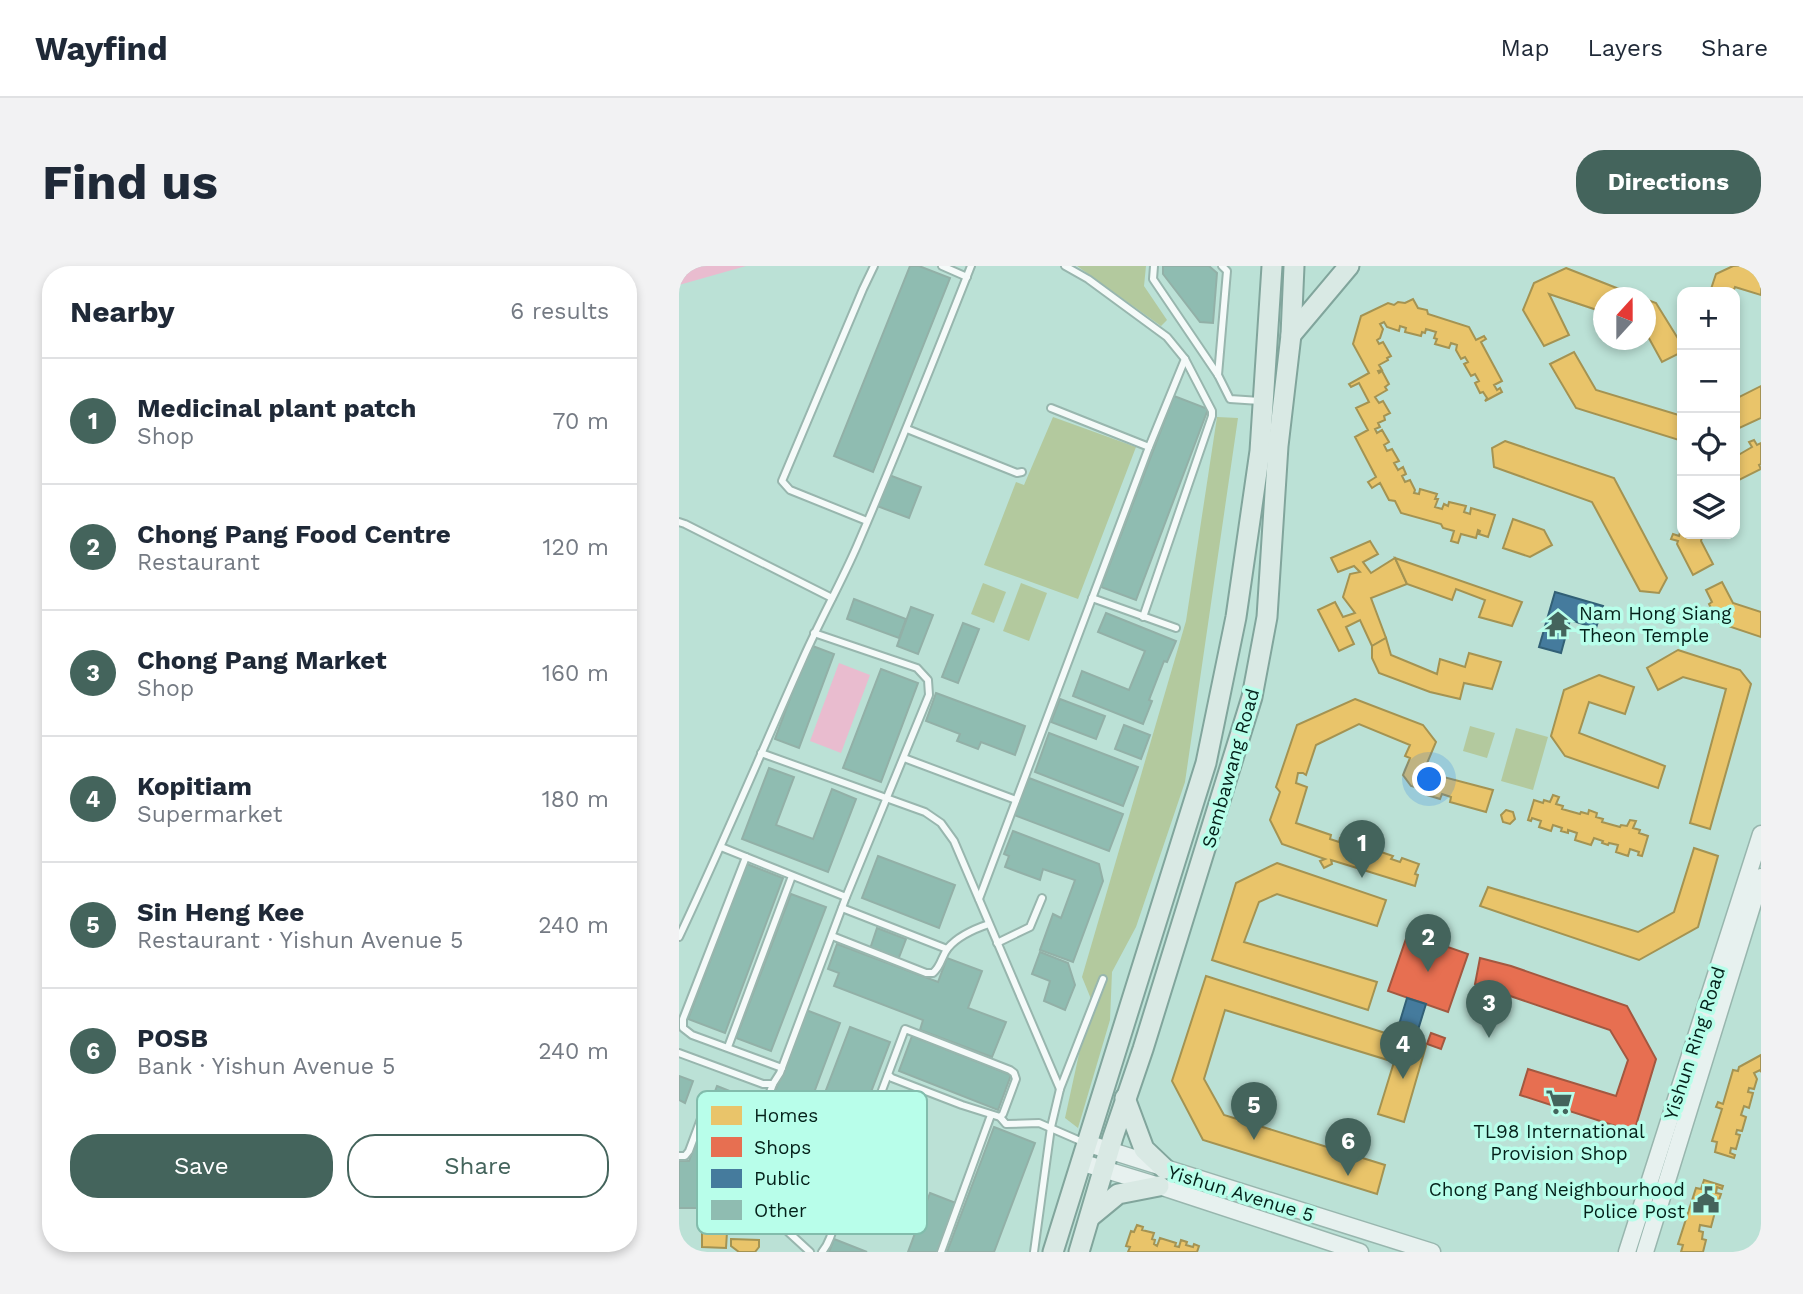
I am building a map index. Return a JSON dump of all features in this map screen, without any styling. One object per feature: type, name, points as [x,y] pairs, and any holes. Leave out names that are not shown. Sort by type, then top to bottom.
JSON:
[{"type":"main road","points":[[1259,266],[1272,274]]},
{"type":"main road","name":"Sembawang Road","points":[[1079,1252],[1252,697],[1267,617],[1278,446],[1291,335],[1294,266]]},
{"type":"main road","points":[[1291,335],[1349,266]]},
{"type":"main road","name":"Sembawang Road","points":[[1053,1252],[1206,763],[1236,617],[1260,451],[1272,274]]},
{"type":"main road","name":"Yishun Ring Road","points":[[1645,1252],[1654,1194],[1761,834]]},
{"type":"main road","name":"Yishun Ring Road","points":[[1627,1252],[1654,1194],[1761,877]]},
{"type":"main road","points":[[1090,1217],[1118,1194],[1162,1178],[1144,1149],[1125,1098]]},
{"type":"main road","name":"Yishun Avenue 5","points":[[1083,1153],[1162,1178],[1432,1252]]},
{"type":"main road","name":"Yishun Avenue 5","points":[[1162,1178],[1360,1252]]},
{"type":"lane","points":[[867,521],[790,490],[782,481],[874,266]]},
{"type":"lane","points":[[942,266],[967,276]]},
{"type":"lane","points":[[679,937],[814,633],[867,521],[907,429],[971,266]]},
{"type":"lane","points":[[1065,266],[1088,279],[1167,337],[1185,359],[1212,411],[1143,617]]},
{"type":"lane","points":[[1154,266],[1153,279],[1218,375],[1230,399],[1262,401]]},
{"type":"lane","points":[[1218,375],[1227,271],[1223,266]]},
{"type":"lane","points":[[979,899],[1149,447],[1185,359]]},
{"type":"lane","points":[[1051,408],[1149,447]]},
{"type":"lane","points":[[907,429],[1017,473],[1022,472]]},
{"type":"lane","points":[[679,522],[832,597]]},
{"type":"lane","points":[[1092,598],[1176,628]]},
{"type":"lane","points":[[770,1091],[782,1068],[846,897],[929,695],[928,680],[917,668],[814,633]]},
{"type":"lane","points":[[761,753],[925,812],[940,823],[954,841],[1060,1089]]},
{"type":"lane","points":[[904,758],[1016,800]]},
{"type":"lane","points":[[721,847],[846,897]]},
{"type":"lane","points":[[746,857],[683,1019],[683,1028],[692,1035],[782,1068]]},
{"type":"lane","points":[[728,1047],[792,876]]},
{"type":"lane","points":[[997,943],[1030,927],[1042,898]]},
{"type":"lane","points":[[842,908],[947,949]]},
{"type":"lane","points":[[832,936],[926,973],[933,973],[940,967],[947,949],[972,930],[989,924]]},
{"type":"lane","points":[[1034,1252],[1051,1127],[1060,1089],[1103,979]]},
{"type":"lane","points":[[882,1091],[905,1029],[1014,1073],[1016,1079],[1000,1118]]},
{"type":"lane","points":[[679,1053],[763,1084],[773,1084]]},
{"type":"lane","points":[[888,1074],[892,1078],[1000,1118],[1006,1124],[1039,1123],[1051,1127]]},
{"type":"lane","points":[[941,1252],[992,1115]]},
{"type":"lane","name":"Yishun Avenue 5","points":[[1051,1127],[1083,1153]]},
{"type":"lane","points":[[679,1156],[685,1156],[689,1151],[697,1130]]},
{"type":"lane","points":[[791,1234],[810,1252]]},
{"type":"lane","points":[[822,1252],[830,1234]]},
{"type":"green space","points":[[1077,266],[1146,266],[1144,286],[1167,320],[1161,326]]},
{"type":"green space","points":[[1053,417],[1136,447],[1078,599],[984,565],[1016,482],[1024,485]]},
{"type":"green space","points":[[1217,417],[1238,418],[1185,782],[1136,927],[1112,972],[1110,1020],[1078,1128],[1065,1118],[1091,999],[1082,977],[1186,621]]},
{"type":"green space","points":[[983,583],[1006,592],[994,623],[971,614]]},
{"type":"green space","points":[[1021,583],[1047,593],[1029,641],[1003,631]]},
{"type":"green space","points":[[1470,726],[1495,733],[1487,758],[1463,751]]},
{"type":"green space","points":[[1516,728],[1548,737],[1533,790],[1501,781]]},
{"type":"shaded area","points":[[689,266],[746,266],[679,285],[679,269]]},
{"type":"shaded area","points":[[839,663],[870,675],[841,753],[810,741]]},
{"type":"building: Homes","points":[[1733,266],[1761,266],[1761,295],[1740,287],[1712,287],[1716,274]]},
{"type":"building: Homes","points":[[1566,268],[1614,287],[1593,287],[1593,309],[1549,294],[1569,335],[1544,346],[1523,310],[1534,283]]},
{"type":"building: Homes","points":[[1413,299],[1418,308],[1427,310],[1428,314],[1469,327],[1476,340],[1484,336],[1486,339],[1481,342],[1502,381],[1494,385],[1502,392],[1485,401],[1487,398],[1483,392],[1480,393],[1475,383],[1479,381],[1475,374],[1471,376],[1464,364],[1468,362],[1465,357],[1461,359],[1456,350],[1457,345],[1451,343],[1449,348],[1435,344],[1436,332],[1426,329],[1421,336],[1405,332],[1406,328],[1400,326],[1399,331],[1387,327],[1384,322],[1380,324],[1383,329],[1377,340],[1379,344],[1383,342],[1391,356],[1379,365],[1382,370],[1378,371],[1382,371],[1389,384],[1385,387],[1387,390],[1375,397],[1379,403],[1383,401],[1390,413],[1384,416],[1385,420],[1378,423],[1380,427],[1375,429],[1377,433],[1382,430],[1389,442],[1384,445],[1387,451],[1392,449],[1399,461],[1394,463],[1398,470],[1403,467],[1406,474],[1402,476],[1405,482],[1410,480],[1414,493],[1419,494],[1420,489],[1437,494],[1435,507],[1442,509],[1444,504],[1448,506],[1449,502],[1466,506],[1464,512],[1470,514],[1471,508],[1495,515],[1488,537],[1479,534],[1478,530],[1476,538],[1461,534],[1458,543],[1451,541],[1454,531],[1443,528],[1441,524],[1401,513],[1395,501],[1389,500],[1380,483],[1372,488],[1368,482],[1376,477],[1355,437],[1368,430],[1356,408],[1369,402],[1359,383],[1351,387],[1349,384],[1369,373],[1353,344],[1361,316],[1388,303],[1394,305]]},
{"type":"building: Homes","points":[[1656,303],[1677,337],[1677,354],[1662,362],[1655,350]]},
{"type":"building: Homes","points":[[1574,352],[1596,390],[1677,414],[1677,439],[1576,408],[1550,364]]},
{"type":"building: Homes","points":[[1761,386],[1761,418],[1740,428],[1740,413],[1740,396]]},
{"type":"building: Homes","points":[[1754,440],[1757,445],[1761,443],[1761,469],[1740,480],[1740,454],[1752,447],[1749,442]]},
{"type":"building: Homes","points":[[1505,441],[1614,478],[1667,578],[1659,593],[1640,591],[1592,502],[1494,467],[1492,448]]},
{"type":"building: Homes","points":[[1513,519],[1544,530],[1552,545],[1530,557],[1503,548]]},
{"type":"building: Homes","points":[[1673,534],[1677,535],[1677,539],[1702,539],[1713,564],[1693,575],[1677,544],[1678,541],[1671,539]]},
{"type":"building: Homes","points":[[1370,541],[1378,554],[1363,562],[1371,573],[1395,558],[1407,584],[1371,598],[1386,638],[1372,646],[1360,620],[1346,627],[1354,644],[1339,651],[1318,610],[1335,602],[1343,617],[1355,613],[1343,597],[1350,574],[1360,572],[1354,566],[1338,572],[1331,558]]},
{"type":"building: Homes","points":[[1395,558],[1522,602],[1512,626],[1479,617],[1485,600],[1456,589],[1452,600],[1407,584]]},
{"type":"building: Homes","points":[[1722,582],[1733,603],[1761,612],[1761,637],[1719,623],[1709,604],[1712,602],[1706,590]]},
{"type":"building: Homes","points":[[1386,638],[1391,655],[1437,674],[1440,659],[1465,667],[1469,653],[1501,662],[1492,689],[1464,683],[1460,699],[1430,692],[1379,673],[1372,658],[1372,646]]},
{"type":"building: Homes","points":[[1678,650],[1740,670],[1751,684],[1710,829],[1690,823],[1726,689],[1683,677],[1658,690],[1647,668]]},
{"type":"building: Homes","points":[[1599,675],[1634,687],[1625,714],[1589,702],[1579,733],[1665,766],[1658,788],[1565,756],[1551,736],[1564,690]]},
{"type":"building: Homes","points":[[1355,699],[1423,725],[1436,742],[1425,768],[1428,773],[1493,790],[1486,812],[1450,802],[1451,797],[1442,794],[1440,799],[1427,795],[1428,791],[1411,786],[1403,775],[1410,758],[1405,756],[1410,745],[1359,724],[1316,745],[1306,775],[1298,773],[1296,783],[1307,787],[1296,823],[1331,835],[1330,839],[1339,842],[1340,838],[1393,856],[1391,859],[1400,862],[1402,858],[1419,864],[1415,874],[1418,875],[1415,886],[1331,860],[1332,864],[1324,868],[1320,861],[1325,859],[1282,844],[1270,820],[1280,792],[1276,787],[1297,725]]},
{"type":"building: Homes","points":[[1553,795],[1559,797],[1556,804],[1563,806],[1562,809],[1580,814],[1588,814],[1589,810],[1597,813],[1596,817],[1603,819],[1602,822],[1620,827],[1627,826],[1630,820],[1636,821],[1633,828],[1648,836],[1642,856],[1630,849],[1628,856],[1616,852],[1618,845],[1608,845],[1594,838],[1591,845],[1575,840],[1577,833],[1561,831],[1562,828],[1553,825],[1551,831],[1539,827],[1541,821],[1532,818],[1531,821],[1528,820],[1534,800],[1550,802]]},
{"type":"building: Homes","points":[[1506,810],[1513,812],[1515,819],[1510,824],[1503,822],[1501,815]]},
{"type":"building: Homes","points":[[1694,848],[1718,856],[1698,927],[1639,960],[1480,906],[1488,887],[1638,932],[1674,912]]},
{"type":"building: Homes","points":[[1277,863],[1386,900],[1377,926],[1277,894],[1259,902],[1244,942],[1377,982],[1368,1010],[1212,960],[1236,883]]},
{"type":"building: Homes","points":[[1206,976],[1426,1046],[1404,1122],[1378,1114],[1394,1062],[1225,1010],[1204,1079],[1224,1115],[1385,1165],[1377,1194],[1203,1140],[1172,1081]]},
{"type":"building: Homes","points":[[1761,1055],[1761,1072],[1760,1070],[1754,1073],[1757,1079],[1754,1089],[1749,1088],[1748,1092],[1753,1093],[1749,1108],[1744,1106],[1741,1115],[1746,1117],[1742,1131],[1737,1130],[1736,1134],[1740,1135],[1736,1149],[1731,1148],[1730,1153],[1735,1155],[1734,1158],[1715,1152],[1717,1142],[1712,1141],[1722,1109],[1716,1107],[1718,1102],[1723,1104],[1733,1070],[1738,1071],[1739,1067]]},
{"type":"building: Homes","points":[[1704,1180],[1723,1186],[1722,1189],[1717,1187],[1716,1193],[1721,1194],[1716,1208],[1711,1207],[1710,1211],[1715,1212],[1711,1227],[1700,1225],[1702,1239],[1706,1240],[1703,1252],[1681,1252],[1683,1245],[1678,1244],[1696,1188],[1701,1189]]},
{"type":"building: Homes","points":[[1137,1225],[1143,1227],[1142,1230],[1154,1233],[1152,1239],[1157,1246],[1160,1238],[1176,1243],[1175,1246],[1179,1247],[1181,1240],[1187,1242],[1186,1245],[1199,1246],[1197,1252],[1128,1252],[1130,1247],[1126,1246],[1131,1231],[1134,1232]]},
{"type":"building: Homes","points":[[702,1234],[727,1234],[726,1248],[702,1247]]},
{"type":"building: Homes","points":[[731,1239],[759,1240],[759,1247],[755,1252],[739,1252],[731,1246]]},
{"type":"building: Shops","points":[[1408,933],[1468,954],[1448,1012],[1388,991]]},
{"type":"building: Shops","points":[[1480,958],[1627,1006],[1656,1059],[1634,1132],[1520,1095],[1528,1069],[1616,1096],[1628,1060],[1610,1030],[1475,984]]},
{"type":"building: Shops","points":[[1431,1033],[1445,1038],[1441,1049],[1427,1044]]},
{"type":"building: Public","name":"Nam Hong Siang Theon Temple","points":[[1555,592],[1603,606],[1596,628],[1570,620],[1561,653],[1539,647]]},
{"type":"building: Public","points":[[1407,998],[1426,1004],[1417,1033],[1398,1028]]},
{"type":"building: Other","points":[[910,266],[919,266],[950,278],[873,472],[834,456]]},
{"type":"building: Other","points":[[1163,266],[1209,266],[1217,273],[1213,323],[1200,322],[1163,274]]},
{"type":"building: Other","points":[[1174,396],[1208,409],[1136,600],[1101,587]]},
{"type":"building: Other","points":[[889,475],[921,487],[909,518],[877,506]]},
{"type":"building: Other","points":[[854,599],[906,619],[899,638],[847,619]]},
{"type":"building: Other","points":[[911,607],[933,615],[918,654],[897,646]]},
{"type":"building: Other","points":[[1106,613],[1176,641],[1167,662],[1164,661],[1143,724],[1073,696],[1082,671],[1129,690],[1145,651],[1098,632]]},
{"type":"building: Other","points":[[963,623],[979,629],[958,683],[942,677]]},
{"type":"building: Other","points":[[810,645],[834,654],[799,748],[775,739]]},
{"type":"building: Other","points":[[881,669],[918,683],[881,782],[843,768]]},
{"type":"building: Other","points":[[936,693],[1025,726],[1015,755],[981,742],[978,749],[957,741],[960,734],[926,721]]},
{"type":"building: Other","points":[[1060,699],[1105,716],[1096,739],[1051,722]]},
{"type":"building: Other","points":[[1124,725],[1150,735],[1141,759],[1115,749]]},
{"type":"building: Other","points":[[1049,733],[1138,767],[1123,806],[1035,772]]},
{"type":"building: Other","points":[[769,768],[794,777],[776,825],[813,839],[832,789],[856,799],[828,872],[742,839]]},
{"type":"building: Other","points":[[1029,778],[1123,814],[1109,851],[1014,815]]},
{"type":"building: Other","points":[[1013,831],[1099,864],[1103,881],[1073,962],[1040,950],[1053,914],[1061,918],[1075,880],[1043,869],[1040,880],[1005,867],[1009,856],[1004,854]]},
{"type":"building: Other","points":[[878,856],[955,885],[939,928],[862,898]]},
{"type":"building: Other","points":[[747,864],[783,878],[725,1033],[688,1019]]},
{"type":"building: Other","points":[[791,894],[826,907],[771,1051],[736,1038]]},
{"type":"building: Other","points":[[877,928],[906,939],[898,960],[870,949]]},
{"type":"building: Other","points":[[837,944],[938,982],[947,958],[982,971],[968,1008],[1006,1022],[992,1057],[920,1030],[923,1020],[834,986],[839,973],[828,969]]},
{"type":"building: Other","points":[[1040,952],[1068,963],[1075,985],[1065,1010],[1044,1001],[1050,981],[1032,974]]},
{"type":"building: Other","points":[[806,1010],[840,1023],[815,1091],[775,1091]]},
{"type":"building: Other","points":[[850,1027],[890,1042],[871,1091],[826,1091]]},
{"type":"building: Other","points":[[912,1036],[1011,1075],[998,1110],[899,1071]]},
{"type":"building: Other","points":[[679,1076],[693,1081],[685,1103],[679,1100]]},
{"type":"building: Other","points":[[717,1086],[730,1091],[715,1091]]},
{"type":"building: Other","points":[[994,1127],[1035,1143],[994,1252],[947,1252]]},
{"type":"building: Other","points":[[697,1140],[697,1208],[679,1208],[679,1161],[689,1161]]},
{"type":"building: Other","points":[[930,1193],[956,1203],[938,1252],[908,1252],[915,1234],[927,1234],[927,1201]]},
{"type":"building: Other","points":[[834,1239],[867,1252],[829,1252]]},
{"type":"place","name":"Nam Hong Siang Theon Temple","points":[[1558,624]]},
{"type":"place","name":"Medicinal plant patch","points":[[1362,878]]},
{"type":"place","name":"Chong Pang Food Centre","points":[[1428,972]]},
{"type":"place","name":"Chong Pang Market","points":[[1489,1038]]},
{"type":"place","name":"Kopitiam","points":[[1403,1079]]},
{"type":"place","name":"TL98 International Provision Shop","points":[[1559,1102]]},
{"type":"place","name":"Sin Heng Kee","points":[[1254,1140]]},
{"type":"place","name":"POSB","points":[[1348,1176]]},
{"type":"place","name":"Chong Pang Neighbourhood Police Post","points":[[1706,1200]]}]
